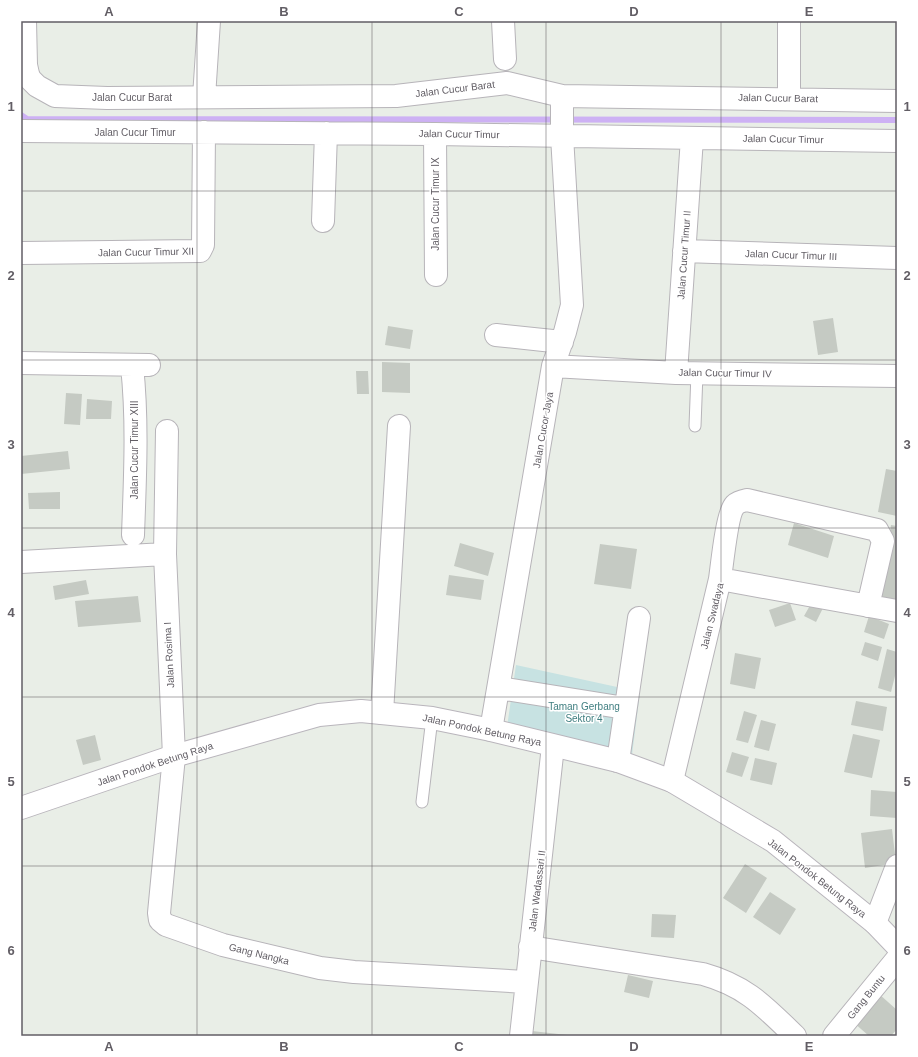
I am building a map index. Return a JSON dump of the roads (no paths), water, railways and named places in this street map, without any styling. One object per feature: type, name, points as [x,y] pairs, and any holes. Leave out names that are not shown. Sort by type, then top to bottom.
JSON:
[{"type":"street","points":[[24,68],[25,21]]},
{"type":"street","points":[[204,97],[209,21]]},
{"type":"street","points":[[503,21],[505,59]]},
{"type":"street","points":[[789,21],[789,98]]},
{"type":"street","name":"Jalan Cucur Barat","points":[[24,68],[34,83],[47,93],[55,96],[107,98],[396,96],[507,83],[562,98],[789,98],[897,101]]},
{"type":"street","name":"Jalan Cucor Jaya","points":[[490,730],[499,688],[554,366],[572,305],[562,132],[562,98]]},
{"type":"street","name":"Jalan Cucur Timur","points":[[21,131],[434,134],[562,132],[692,138],[897,141]]},
{"type":"street","name":"Jalan Cucur Timur XII","points":[[21,253],[200,251],[203,245],[204,132]]},
{"type":"street","points":[[323,221],[326,133]]},
{"type":"street","name":"Jalan Cucur Timur IX","points":[[434,134],[436,275]]},
{"type":"street","name":"Jalan Cucur Timur II","points":[[687,373],[684,251],[692,138]]},
{"type":"street","name":"Jalan Cucur Timur III","points":[[684,251],[897,258]]},
{"type":"street","points":[[496,335],[562,342]]},
{"type":"street","name":"Jalan Cucur Timur XIII","points":[[21,363],[140,366],[135,397],[136,465],[133,535]]},
{"type":"street","name":"Jalan Cucur Timur IV","points":[[554,366],[687,373],[897,376]]},
{"type":"street","points":[[382,713],[399,426]]},
{"type":"street","name":"Jalan Rosima I","points":[[167,431],[165,554],[174,756]]},
{"type":"street","points":[[720,579],[729,519],[734,506],[739,502],[746,500],[877,530],[883,541],[868,606]]},
{"type":"street","points":[[21,562],[165,554]]},
{"type":"street","name":"Jalan Swadaya","points":[[672,781],[720,579],[897,611]]},
{"type":"street","points":[[618,761],[639,618]]},
{"type":"street","points":[[499,688],[625,708]]},
{"type":"street","name":"Jalan Pondok Betung Raya","points":[[21,808],[174,756],[319,716],[356,712],[432,718],[490,730],[618,761],[672,781],[773,841],[875,923],[897,946]]},
{"type":"street","name":"Jalan Wadassari II","points":[[521,1036],[553,746]]},
{"type":"street","name":"Gang Nangka","points":[[174,756],[159,913],[160,920],[166,925],[223,945],[320,968],[354,972],[526,982]]},
{"type":"street","points":[[875,923],[897,866]]},
{"type":"street","points":[[530,947],[703,974],[720,979],[756,998],[795,1036]]},
{"type":"street","name":"Gang Buntu","points":[[834,1036],[897,959]]},
{"type":"lane","points":[[687,373],[695,426]]},
{"type":"lane","points":[[422,802],[432,718]]},
{"type":"waterway","points":[[21,115],[27,119],[897,120]]},
{"type":"park label","name":"Taman Gerbang Sektor 4","points":[[584,712]]}]
